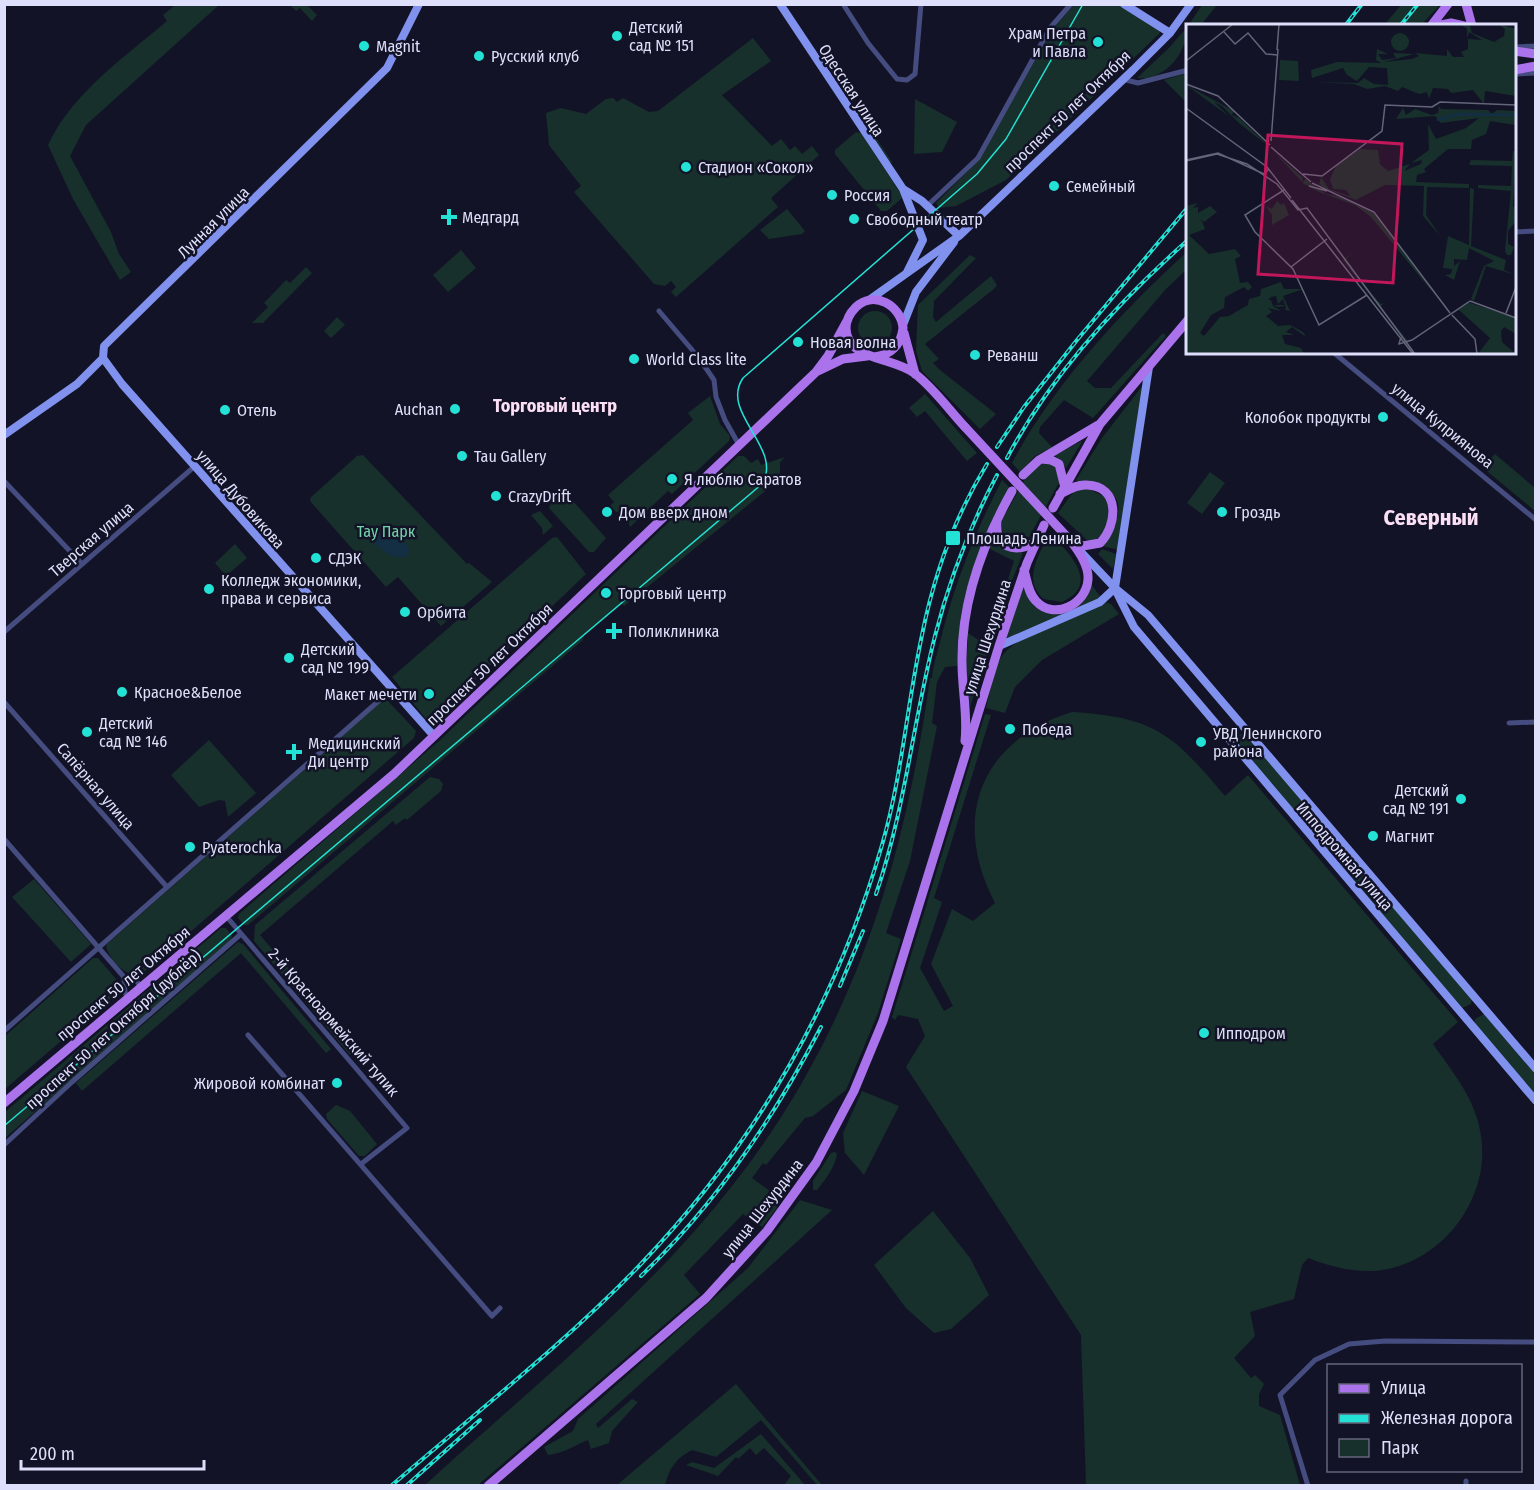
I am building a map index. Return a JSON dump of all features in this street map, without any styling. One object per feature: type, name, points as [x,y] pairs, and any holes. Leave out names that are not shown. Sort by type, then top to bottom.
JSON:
[{"type":"main road","points":[[1434,24],[1448,4]]},
{"type":"main road","points":[[1467,5],[1472,24]]},
{"type":"main road","points":[[1516,49],[1536,54]]},
{"type":"main road","points":[[1516,72],[1536,66]]},
{"type":"main road","points":[[915,374],[900,316],[892,306],[880,300],[867,301],[855,308],[847,321],[846,330],[850,343],[859,352],[890,360],[915,374],[1070,540],[1079,552],[1088,578],[1084,592],[1071,606],[1056,609],[1037,603],[1030,591],[1024,570]]},
{"type":"main road","name":"проспект 50 лет Октября","points":[[4,1102],[394,774],[816,372],[828,356],[847,321]]},
{"type":"main road","points":[[1053,508],[1100,424],[1186,322]]},
{"type":"main road","points":[[872,356],[886,354],[896,347],[903,328]]},
{"type":"main road","name":"проспект 50 лет Октября","points":[[816,372],[843,359],[872,356]]},
{"type":"main road","points":[[1023,475],[1039,460],[1100,424]]},
{"type":"main road","points":[[1039,460],[1052,460],[1059,464],[1062,490]]},
{"type":"main road","points":[[1062,490],[1090,485],[1107,495],[1114,506],[1113,522],[1100,543],[1083,546],[1070,540]]},
{"type":"main road","name":"улица Шехурдина","points":[[963,759],[966,731],[962,661],[966,615],[983,550],[1012,491]]},
{"type":"main road","points":[[997,518],[998,537],[1007,546],[1017,549],[1036,542]]},
{"type":"main road","name":"улица Шехурдина","points":[[488,1485],[706,1298],[767,1231],[810,1172],[854,1091],[883,1021],[999,646],[1024,570],[1044,525]]},
{"type":"main road","points":[[964,706],[973,712],[981,705]]},
{"type":"street","name":"Лунная улица","points":[[4,435],[77,384],[103,358],[104,346],[387,68],[419,4]]},
{"type":"street","name":"Одесская улица","points":[[780,4],[903,189]]},
{"type":"street","points":[[843,4],[868,43],[897,79],[908,80],[915,74],[921,4]]},
{"type":"street","points":[[927,206],[978,158],[1050,28],[1071,4]]},
{"type":"street","points":[[1124,4],[1170,33]]},
{"type":"street","name":"проспект 50 лет Октября","points":[[867,301],[958,236],[1170,33],[1191,4]]},
{"type":"street","points":[[1516,49],[1536,46]]},
{"type":"street","points":[[1122,79],[1138,83],[1186,71]]},
{"type":"street","points":[[1516,72],[1536,73]]},
{"type":"street","points":[[903,189],[927,206],[958,236]]},
{"type":"street","points":[[903,189],[923,240],[906,273]]},
{"type":"street","points":[[1516,232],[1536,231]]},
{"type":"street","name":"проспект 50 лет Октября","points":[[903,328],[906,313],[916,292],[958,236]]},
{"type":"street","points":[[659,311],[699,358],[714,380],[716,397],[725,420],[739,445]]},
{"type":"street","name":"улица Куприянова","points":[[1335,354],[1536,520]]},
{"type":"street","name":"улица Дубовикова","points":[[103,358],[122,384],[434,736]]},
{"type":"street","points":[[999,646],[1100,602],[1115,588],[1149,367]]},
{"type":"street","name":"Тверская улица","points":[[4,632],[195,466]]},
{"type":"street","points":[[4,481],[82,564]]},
{"type":"street","points":[[1070,540],[1115,588]]},
{"type":"street","name":"Ипподромная улица","points":[[1115,588],[1144,611],[1536,1069]]},
{"type":"street","name":"Ипподромная улица","points":[[1115,588],[1134,627],[1536,1101]]},
{"type":"street","points":[[4,1031],[391,690]]},
{"type":"street","name":"Сапёрная улица","points":[[4,702],[167,887]]},
{"type":"street","points":[[1509,723],[1536,722]]},
{"type":"street","points":[[4,839],[124,977],[142,987]]},
{"type":"street","name":"2-й Красноармейский тупик","points":[[226,916],[407,1128],[361,1164]]},
{"type":"street","name":"проспект 50 лет Октября (дублёр)","points":[[4,1145],[72,1082],[241,934]]},
{"type":"street","points":[[124,977],[125,993],[129,998]]},
{"type":"street","points":[[248,1035],[492,1316],[500,1308]]},
{"type":"street","points":[[1308,1485],[1280,1395],[1305,1368],[1321,1356],[1338,1347],[1361,1342],[1536,1342]]},
{"type":"green space","points":[[1402,4],[1440,4],[1422,24],[1385,24]]},
{"type":"green space","points":[[175,5],[219,5],[86,125],[70,156],[111,232],[119,254],[131,272],[120,280],[73,199],[48,145],[58,126],[85,92],[167,21],[163,15]]},
{"type":"green space","points":[[290,5],[307,5],[317,15],[312,21],[300,8],[296,11]]},
{"type":"green space","points":[[1074,5],[1120,5],[1159,29],[1160,33],[1006,180],[956,206],[939,208],[936,203],[980,159],[1052,30]]},
{"type":"green space","points":[[1202,5],[1217,5],[1202,24],[1189,24]]},
{"type":"green space","points":[[1186,28],[1184,46],[1173,63],[1157,75],[1137,78]]},
{"type":"green space","name":"Стадион «Сокол»","points":[[753,38],[771,61],[722,95],[772,146],[781,139],[790,150],[795,146],[802,154],[812,146],[819,155],[771,198],[778,207],[676,297],[671,292],[676,287],[671,281],[665,286],[654,284],[574,192],[581,186],[549,145],[546,113],[561,108],[586,114],[606,99],[613,98],[617,102],[623,98],[649,112],[658,111]]},
{"type":"green space","points":[[1186,73],[1186,102],[1164,80]]},
{"type":"green space","points":[[915,99],[957,122],[942,152],[914,154]]},
{"type":"green space","points":[[858,111],[892,162],[890,163],[855,112]]},
{"type":"green space","points":[[856,132],[861,133],[901,194],[902,198],[887,211],[881,211],[835,154],[835,150]]},
{"type":"green space","points":[[787,209],[805,231],[802,234],[769,239],[760,230]]},
{"type":"green space","points":[[461,250],[476,268],[448,292],[433,275]]},
{"type":"green space","points":[[1186,253],[1186,270],[1166,289],[1087,381],[1095,388],[1111,388],[1163,333],[1166,336],[1093,418],[1064,400],[1040,427],[1039,433],[1052,447],[1035,456],[1020,472],[1012,463],[1048,405],[1090,350]]},
{"type":"green space","points":[[970,255],[976,258],[934,301],[933,317],[936,322],[991,276],[997,285],[925,344],[939,359],[933,363],[940,370],[996,414],[980,429],[922,371],[916,351],[918,305]]},
{"type":"green space","points":[[306,267],[312,273],[263,323],[252,323],[268,307],[264,303],[286,280],[290,283]]},
{"type":"green space","points":[[875,311],[887,316],[892,328],[887,340],[875,345],[863,340],[858,328],[863,316]]},
{"type":"green space","points":[[337,317],[345,325],[331,338],[324,331]]},
{"type":"green space","points":[[1143,385],[1119,550],[1102,546],[1117,518],[1118,503],[1114,496],[1104,489],[1076,480],[1102,438]]},
{"type":"green space","points":[[925,394],[977,453],[967,461],[925,411],[917,417],[909,408]]},
{"type":"green space","points":[[710,396],[720,424],[730,436],[729,441],[672,494],[668,491],[630,527],[625,513],[616,512],[610,506],[614,502],[608,495],[693,420],[688,413]]},
{"type":"green space","points":[[1082,442],[1066,468],[1055,455]]},
{"type":"green space","points":[[1495,454],[1535,488],[1535,511],[1482,467]]},
{"type":"green space","name":"Тау Парк","points":[[363,455],[467,564],[469,563],[492,582],[441,626],[398,577],[386,587],[310,501],[311,497],[357,456]]},
{"type":"green space","points":[[738,456],[744,456],[751,463],[758,459],[761,465],[785,457],[780,462],[780,479],[624,606],[622,604],[584,636],[583,640],[248,925],[244,925],[238,918],[239,914],[439,741]]},
{"type":"green space","points":[[1041,463],[1054,464],[1060,481],[1027,541],[1021,546],[1006,541],[1000,524],[1027,475]]},
{"type":"green space","points":[[1210,472],[1225,483],[1202,514],[1187,503]]},
{"type":"green space","points":[[1002,480],[1010,488],[987,533],[972,574],[963,617],[957,666],[945,667],[937,682],[932,723],[937,726],[910,861],[886,933],[901,939],[878,1013],[846,1090],[813,1116],[805,1118],[766,1165],[763,1163],[752,1178],[774,1194],[777,1208],[762,1227],[743,1214],[684,1275],[700,1294],[478,1485],[424,1486],[575,1351],[683,1244],[716,1206],[761,1147],[800,1086],[833,1023],[861,958],[884,891],[903,822],[930,678],[932,678],[947,617],[967,557]]},
{"type":"green space","points":[[1087,488],[1105,497],[1108,510],[1108,524],[1105,530],[1102,535],[1089,542],[1058,513],[1074,491]]},
{"type":"green space","points":[[564,491],[606,538],[594,552],[589,552],[549,508],[552,500]]},
{"type":"green space","points":[[540,511],[553,526],[543,535],[542,528],[531,515]]},
{"type":"green space","points":[[993,533],[1005,548],[1023,553],[1003,603],[970,707],[966,669],[968,633],[986,645],[1014,561],[988,548]]},
{"type":"green space","points":[[1050,533],[1072,558],[1081,577],[1080,586],[1074,595],[1062,602],[1044,599],[1037,592],[1034,584],[1035,566]]},
{"type":"green space","points":[[557,537],[586,574],[434,719],[426,719],[392,677],[552,538]]},
{"type":"green space","points":[[235,544],[247,558],[226,576],[215,563]]},
{"type":"green space","points":[[1102,549],[1116,554],[1113,569],[1098,554]]},
{"type":"green space","points":[[1091,584],[1102,599],[1006,638],[1023,587],[1031,602],[1056,614]]},
{"type":"green space","points":[[1105,602],[1111,604],[1119,614],[1042,660],[1015,687],[1005,713],[986,708],[1000,659],[1008,649],[1033,632]]},
{"type":"green space","points":[[382,701],[388,701],[416,731],[414,738],[143,973],[131,974],[115,962],[106,945]]},
{"type":"green space","name":"Ипподром","points":[[1072,712],[1124,719],[1143,724],[1160,733],[1176,743],[1191,757],[1225,796],[1248,775],[1458,1022],[1433,1044],[1469,1098],[1481,1136],[1482,1160],[1478,1183],[1469,1206],[1456,1226],[1420,1257],[1398,1266],[1374,1271],[1357,1271],[1308,1258],[1302,1265],[1294,1299],[1250,1312],[1255,1336],[1234,1358],[1251,1378],[1255,1375],[1264,1384],[1259,1394],[1259,1406],[1280,1415],[1300,1485],[1086,1485],[1081,1335],[906,1067],[925,1036],[918,1019],[898,1015],[895,1020],[892,1017],[985,714],[991,715],[934,898],[942,902],[920,968],[944,1011],[953,1006],[931,964],[952,909],[973,921],[995,903],[982,872],[975,842],[976,813],[982,787],[995,763],[1015,742],[1040,725]]},
{"type":"green space","points":[[1245,732],[1338,843],[1338,849],[1329,851],[1236,743],[1236,737]]},
{"type":"green space","points":[[209,740],[256,793],[228,817],[225,801],[219,800],[199,807],[171,775]]},
{"type":"green space","points":[[430,777],[439,779],[443,784],[441,791],[407,820],[405,818],[396,825],[393,821],[260,935],[358,1050],[350,1055],[254,941],[255,925]]},
{"type":"green space","points":[[1345,854],[1351,856],[1472,999],[1471,1004],[1462,1008],[1339,863],[1339,859]]},
{"type":"green space","points":[[34,879],[91,944],[71,962],[12,897]]},
{"type":"green space","points":[[221,928],[226,928],[232,936],[231,940],[5,1138],[5,1112]]},
{"type":"green space","points":[[238,942],[243,944],[331,1049],[326,1053],[241,953],[82,1091],[76,1083]]},
{"type":"green space","points":[[93,958],[98,958],[116,979],[115,995],[5,1089],[5,1036]]},
{"type":"green space","points":[[1484,1014],[1535,1074],[1535,1094],[1475,1024],[1475,1019]]},
{"type":"green space","points":[[862,1091],[899,1106],[864,1175],[845,1153],[843,1133]]},
{"type":"green space","points":[[336,1105],[350,1111],[377,1144],[365,1156],[359,1156],[327,1119],[326,1114]]},
{"type":"green space","points":[[835,1152],[836,1159],[830,1173],[817,1190],[813,1190],[813,1181],[831,1153]]},
{"type":"green space","points":[[800,1200],[832,1210],[596,1424],[598,1428],[632,1399],[638,1402],[612,1431],[609,1443],[591,1449],[588,1440],[565,1451],[548,1455],[544,1447],[573,1431],[578,1419],[748,1268]]},
{"type":"green space","points":[[933,1211],[970,1258],[989,1295],[951,1329],[934,1333],[906,1308],[874,1265]]},
{"type":"green space","points":[[736,1384],[822,1485],[817,1485],[761,1420],[716,1457],[692,1450],[686,1453],[674,1464],[665,1485],[617,1485]]},
{"type":"green space","points":[[761,1434],[805,1485],[784,1485],[791,1476],[764,1448],[756,1455],[750,1448],[738,1459],[736,1457],[718,1476],[686,1465],[692,1462],[714,1468]]},
{"type":"water","points":[[383,530],[407,544],[409,550],[407,556],[391,555],[370,538]]},
{"type":"tram line","points":[[4,1126],[762,484],[767,471],[765,457],[739,404],[738,391],[743,378],[977,174],[1006,139],[1083,4]]},
{"type":"railway","points":[[1347,24],[1362,4]]},
{"type":"railway","points":[[1402,24],[1418,4]]},
{"type":"railway","points":[[997,447],[1024,407],[1077,340],[1186,209]]},
{"type":"railway","points":[[1007,458],[1044,398],[1088,341],[1136,289],[1186,242]]},
{"type":"railway","points":[[391,1486],[580,1324],[639,1266],[681,1220],[719,1172],[754,1122],[786,1070],[841,961],[863,904],[889,819],[917,661],[939,568],[965,504],[987,464]]},
{"type":"railway","points":[[876,894],[902,798],[927,668],[941,615],[969,534],[997,475]]},
{"type":"railway","points":[[840,986],[863,931]]},
{"type":"railway","points":[[641,1276],[694,1220],[741,1159],[763,1127],[821,1027]]},
{"type":"railway","points":[[406,1486],[480,1420]]},
{"type":"place","name":"Детский сад № 151","points":[[617,36]]},
{"type":"place","name":"Храм Петра и Павла","points":[[1098,42]]},
{"type":"place","name":"Magnit","points":[[364,46]]},
{"type":"place","name":"Русский клуб","points":[[479,56]]},
{"type":"place","name":"Стадион «Сокол»","points":[[686,167]]},
{"type":"place","name":"Семейный","points":[[1054,186]]},
{"type":"place","name":"Россия","points":[[832,195]]},
{"type":"place","name":"Медгард","points":[[449,217]]},
{"type":"place","name":"Свободный театр","points":[[854,219]]},
{"type":"place","name":"Новая волна","points":[[798,342]]},
{"type":"place","name":"Реванш","points":[[975,355]]},
{"type":"place","name":"World Class lite","points":[[634,359]]},
{"type":"place","name":"Auchan","points":[[455,409]]},
{"type":"place","name":"Отель","points":[[225,410]]},
{"type":"place","name":"Колобок продукты","points":[[1383,417]]},
{"type":"place","name":"Tau Gallery","points":[[462,456]]},
{"type":"place","name":"Я люблю Саратов","points":[[672,479]]},
{"type":"place","name":"CrazyDrift","points":[[496,496]]},
{"type":"place","name":"Дом вверх дном","points":[[607,512]]},
{"type":"place","name":"Гроздь","points":[[1222,512]]},
{"type":"place","name":"Площадь Ленина","points":[[953,538]]},
{"type":"place","name":"СДЭК","points":[[316,558]]},
{"type":"place","name":"Колледж экономики, права и сервиса","points":[[209,589]]},
{"type":"place","name":"Торговый центр","points":[[606,593]]},
{"type":"place","name":"Орбита","points":[[405,612]]},
{"type":"place","name":"Поликлиника","points":[[614,631]]},
{"type":"place","name":"Детский сад № 199","points":[[289,658]]},
{"type":"place","name":"Красное&Белое","points":[[122,692]]},
{"type":"place","name":"Макет мечети","points":[[429,694]]},
{"type":"place","name":"Победа","points":[[1010,729]]},
{"type":"place","name":"Детский сад № 146","points":[[87,732]]},
{"type":"place","name":"УВД Ленинского района","points":[[1201,742]]},
{"type":"place","name":"Медицинский Ди центр","points":[[294,752]]},
{"type":"place","name":"Детский сад № 191","points":[[1461,799]]},
{"type":"place","name":"Магнит","points":[[1373,836]]},
{"type":"place","name":"Pyaterochka","points":[[190,847]]},
{"type":"place","name":"Ипподром","points":[[1204,1033]]},
{"type":"place","name":"Жировой комбинат","points":[[337,1083]]},
{"type":"district","name":"Торговый центр","points":[[555,406]]},
{"type":"district","name":"Северный","points":[[1431,517]]}]
